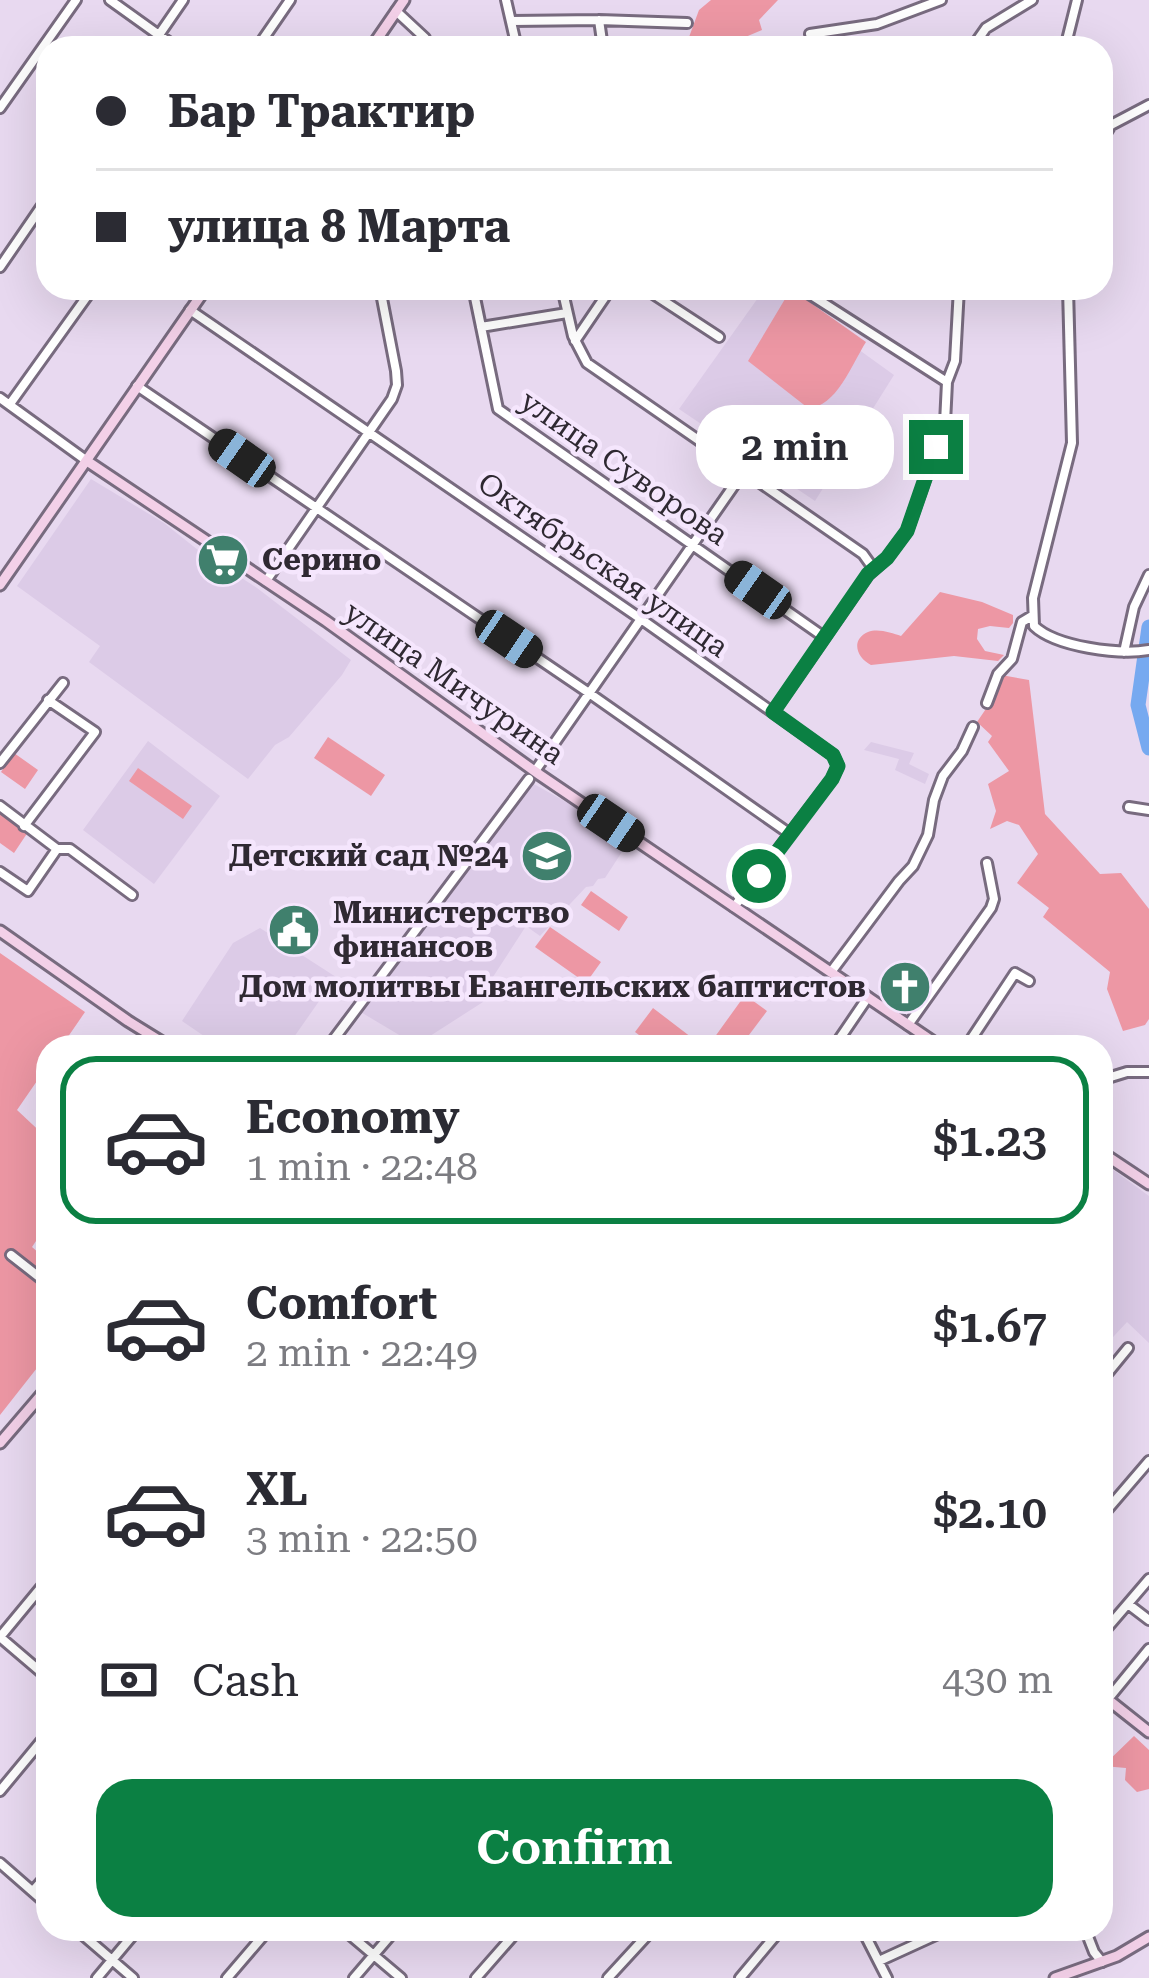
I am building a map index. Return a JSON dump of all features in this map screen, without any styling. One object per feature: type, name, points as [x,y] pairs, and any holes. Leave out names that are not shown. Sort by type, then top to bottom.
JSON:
[{"type":"street","points":[[51,36],[76,0]]},
{"type":"street","points":[[110,0],[159,35],[183,0]]},
{"type":"street","points":[[265,36],[290,0]]},
{"type":"street","points":[[378,36],[404,0]]},
{"type":"street","points":[[506,0],[515,36]]},
{"type":"street","points":[[810,34],[878,24],[941,0]]},
{"type":"street","points":[[980,36],[1032,0]]},
{"type":"street","points":[[1068,36],[1077,0]]},
{"type":"street","points":[[396,11],[423,36]]},
{"type":"street","points":[[599,20],[601,36]]},
{"type":"street","points":[[512,21],[687,23]]},
{"type":"street","points":[[0,108],[36,57]]},
{"type":"street","points":[[1113,123],[1149,105]]},
{"type":"street","points":[[0,266],[36,214]]},
{"type":"street","points":[[10,404],[84,300]]},
{"type":"street","points":[[0,585],[197,300]]},
{"type":"street","points":[[266,581],[392,399],[397,385],[382,300]]},
{"type":"street","name":"улица Суворова","points":[[475,300],[498,409],[824,637]]},
{"type":"street","points":[[564,300],[575,341],[587,363],[863,554],[873,568]]},
{"type":"street","points":[[575,341],[602,300]]},
{"type":"street","points":[[662,300],[719,337]]},
{"type":"street","points":[[819,300],[947,382]]},
{"type":"street","points":[[773,712],[873,568],[907,531],[945,423],[947,382],[955,361],[956,300]]},
{"type":"street","points":[[1068,300],[1072,443],[1032,612],[1034,626],[1052,638],[1128,653],[1149,650]]},
{"type":"street","name":"Октябрьская улица","points":[[190,310],[641,619],[838,762],[832,779],[734,907]]},
{"type":"street","points":[[481,327],[567,313]]},
{"type":"street","points":[[137,386],[790,834]]},
{"type":"street","name":"улица Мичурина","points":[[0,398],[266,581],[532,775],[923,1035]]},
{"type":"street","points":[[337,1035],[532,775],[744,471]]},
{"type":"street","points":[[1128,653],[1134,607],[1149,575]]},
{"type":"street","points":[[987,703],[998,674],[1012,659],[1022,622],[1032,612]]},
{"type":"street","points":[[0,763],[63,682]]},
{"type":"street","points":[[24,826],[95,732],[48,700]]},
{"type":"street","points":[[831,972],[913,866],[928,835],[943,776],[962,752],[973,727]]},
{"type":"street","points":[[0,806],[57,849],[70,849],[132,895]]},
{"type":"street","points":[[1129,806],[1149,810]]},
{"type":"street","points":[[0,872],[28,891],[57,849]]},
{"type":"street","points":[[908,1025],[991,908],[994,898],[987,863]]},
{"type":"street","points":[[0,931],[151,1035]]},
{"type":"street","points":[[974,1035],[1015,974],[1029,981]]},
{"type":"street","points":[[842,1035],[868,998]]},
{"type":"street","points":[[1113,1076],[1149,1072]]},
{"type":"street","points":[[1113,1160],[1149,1184]]},
{"type":"street","points":[[11,1256],[36,1275]]},
{"type":"street","points":[[1113,1367],[1129,1348]]},
{"type":"street","points":[[0,1443],[36,1401]]},
{"type":"street","points":[[1113,1503],[1149,1461]]},
{"type":"street","points":[[1113,1621],[1149,1579]]},
{"type":"street","points":[[36,1594],[0,1637],[36,1668]]},
{"type":"street","points":[[1128,1604],[1149,1620]]},
{"type":"street","points":[[1113,1687],[1149,1648]]},
{"type":"street","points":[[1113,1703],[1149,1732]]},
{"type":"street","points":[[0,1791],[36,1748]]},
{"type":"street","points":[[0,1863],[36,1895]]},
{"type":"street","points":[[33,1892],[36,1888]]},
{"type":"street","points":[[1055,1978],[1102,1962],[1149,1937]]},
{"type":"street","points":[[90,1941],[134,1978]]},
{"type":"street","points":[[97,1978],[127,1941]]},
{"type":"street","points":[[227,1978],[259,1941]]},
{"type":"street","points":[[357,1941],[401,1978]]},
{"type":"street","points":[[354,1978],[386,1941]]},
{"type":"street","points":[[476,1978],[508,1941]]},
{"type":"street","points":[[608,1978],[642,1941]]},
{"type":"street","points":[[740,1978],[771,1941]]},
{"type":"street","points":[[868,1941],[886,1978]]},
{"type":"street","points":[[879,1961],[923,1941]]},
{"type":"street","points":[[1089,1941],[1102,1962]]},
{"type":"street","points":[[1081,1967],[1087,1978]]},
{"type":"shaded area","points":[[711,0],[778,0],[759,20],[762,30],[748,36],[689,36],[699,10]]},
{"type":"shaded area","points":[[756,300],[790,300],[894,375],[815,501],[679,409]]},
{"type":"shaded area","points":[[784,300],[807,300],[866,342],[835,393],[808,408],[748,361]]},
{"type":"shaded area","points":[[91,479],[164,523],[351,660],[248,779],[89,662],[100,646],[17,586]]},
{"type":"shaded area","points":[[940,592],[1013,615],[1009,628],[978,629],[977,639],[985,651],[1004,655],[998,661],[954,656],[871,665],[862,658],[857,644],[862,635],[885,631],[901,636]]},
{"type":"shaded area","points":[[1001,675],[1029,680],[1045,814],[1100,874],[1121,873],[1149,909],[1149,1019],[1145,1025],[1123,1031],[1107,989],[1110,972],[1043,917],[1049,908],[1017,883],[1038,854],[1019,825],[1007,821],[990,829],[996,811],[988,784],[1009,771],[988,742],[992,736],[977,722],[994,697]]},
{"type":"shaded area","points":[[328,737],[385,775],[371,796],[314,758]]},
{"type":"shaded area","points":[[148,741],[220,796],[154,884],[83,830]]},
{"type":"shaded area","points":[[871,742],[914,753],[909,764],[929,774],[925,784],[895,770],[899,759],[864,750]]},
{"type":"shaded area","points":[[14,753],[38,770],[25,789],[1,772]]},
{"type":"shaded area","points":[[138,768],[192,806],[183,819],[129,781]]},
{"type":"shaded area","points":[[532,783],[631,838],[605,878],[586,887],[540,936],[526,926],[489,983],[483,1002],[432,1035],[399,1035],[359,1011]]},
{"type":"shaded area","points":[[0,813],[28,832],[14,853],[0,843]]},
{"type":"shaded area","points":[[591,891],[628,917],[619,931],[581,905]]},
{"type":"shaded area","points":[[550,927],[601,962],[586,983],[535,947]]},
{"type":"shaded area","points":[[260,928],[336,977],[295,1035],[202,1035],[182,1021],[233,943]]},
{"type":"shaded area","points":[[0,953],[85,1012],[69,1035],[36,1035],[36,1082],[17,1110],[36,1128],[36,1241],[32,1247],[36,1250],[36,1369],[0,1415]]},
{"type":"shaded area","points":[[745,995],[767,1011],[749,1035],[716,1035]]},
{"type":"shaded area","points":[[653,1008],[688,1035],[639,1035],[635,1032]]},
{"type":"shaded area","points":[[1113,1170],[1149,1196],[1149,1343],[1127,1322],[1113,1337]]},
{"type":"shaded area","points":[[1134,1736],[1149,1750],[1149,1789],[1137,1792],[1125,1780],[1126,1768],[1113,1767],[1113,1756]]},
{"type":"waterway","points":[[1149,627],[1138,705],[1149,748]]},
{"type":"place","name":"Серино","points":[[223,560]]},
{"type":"place","name":"Детский сад №24","points":[[547,856]]},
{"type":"place","name":"Министерство финансов","points":[[294,930]]},
{"type":"place","name":"Дом молитвы Евангельских баптистов","points":[[905,987]]},
{"type":"route","points":[[759,876],[838,766],[833,755],[773,712],[868,574],[907,531],[936,447]]}]
